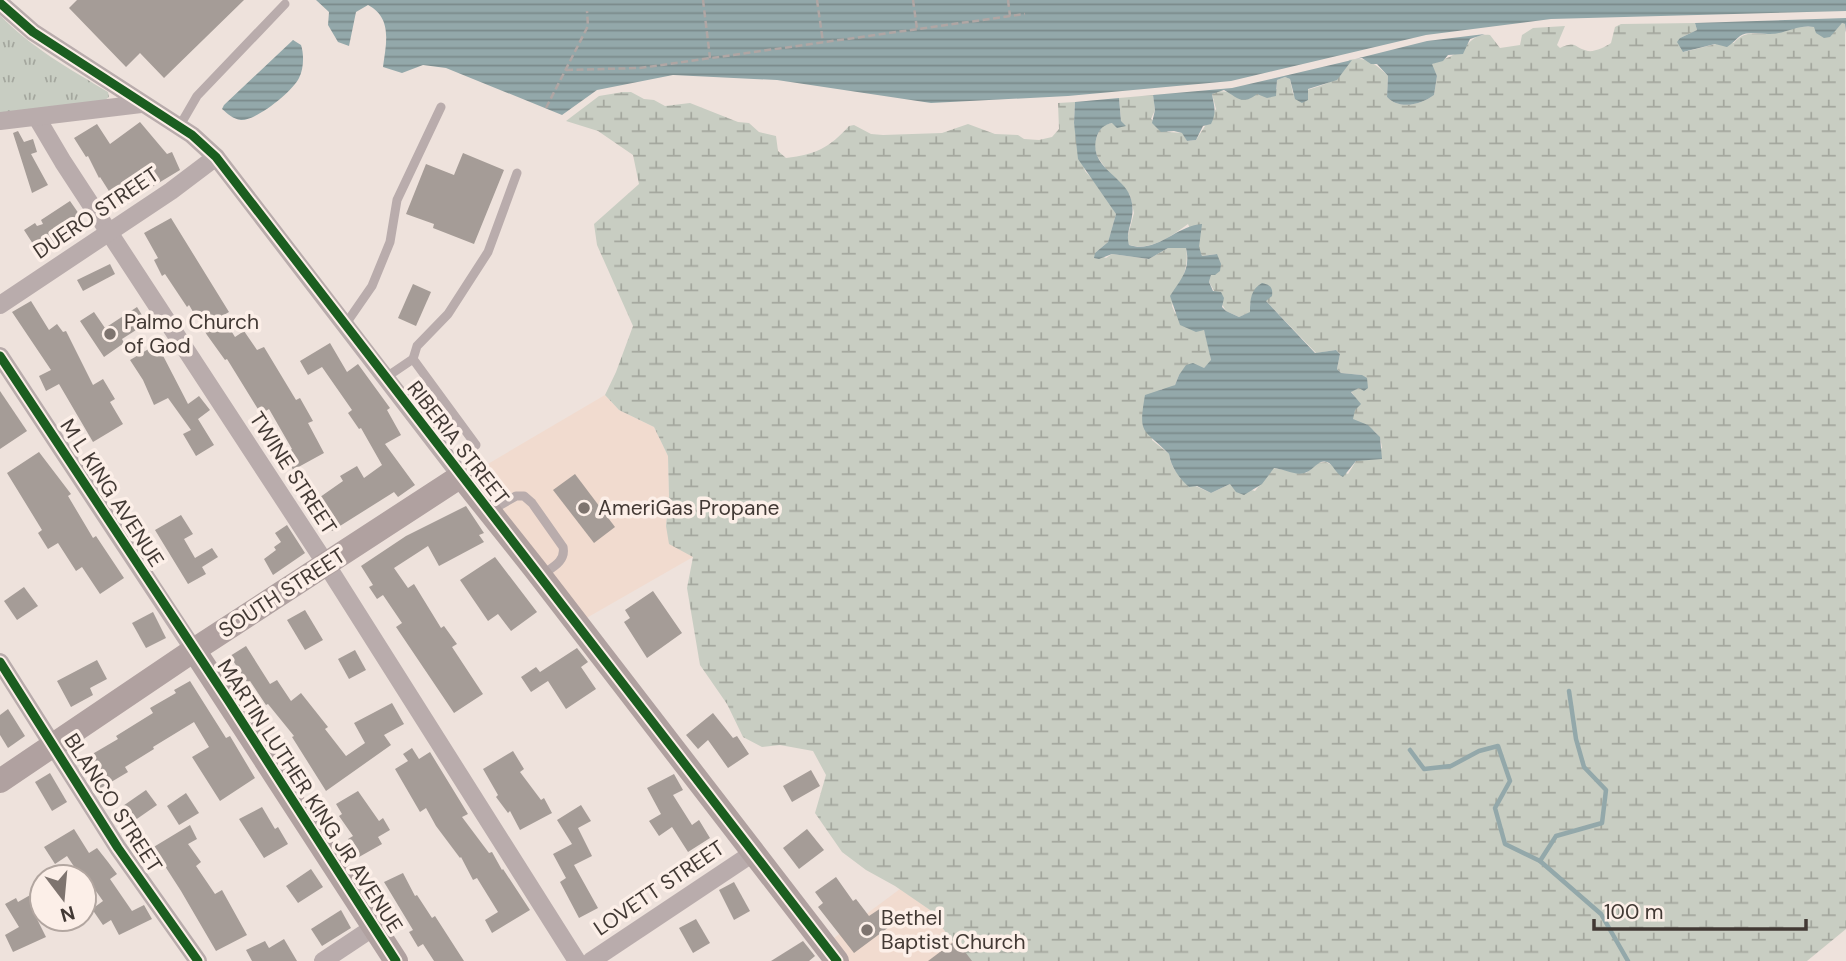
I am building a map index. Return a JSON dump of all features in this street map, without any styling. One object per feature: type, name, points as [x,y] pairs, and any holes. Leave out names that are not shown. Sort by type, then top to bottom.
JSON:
[{"type":"street","name":"RIBERIA STREET","points":[[0,3],[42,39],[179,127],[216,157],[836,961]]},
{"type":"street","points":[[0,121],[141,104]]},
{"type":"street","name":"TWINE STREET","points":[[37,118],[326,564],[577,961]]},
{"type":"street","name":"DUERO STREET","points":[[0,305],[216,157]]},
{"type":"street","name":"M L KING AVENUE","points":[[0,356],[194,650]]},
{"type":"street","name":"SOUTH STREET","points":[[0,781],[326,564],[456,470]]},
{"type":"street","name":"MARTIN LUTHER KING JR AVENUE","points":[[194,650],[397,961]]},
{"type":"street","name":"BLANCO STREET","points":[[0,662],[118,848],[198,961]]},
{"type":"street","name":"LOVETT STREET","points":[[591,961],[753,853]]},
{"type":"street","points":[[323,961],[374,927]]},
{"type":"lane","points":[[179,127],[197,96],[285,4]]},
{"type":"lane","points":[[345,325],[372,286],[390,242],[397,200],[441,107]]},
{"type":"lane","points":[[385,378],[413,359],[416,346],[448,314],[488,252],[517,173]]},
{"type":"lane","points":[[413,359],[476,445],[456,470]]},
{"type":"lane","points":[[489,512],[516,496],[524,496],[532,503],[563,547],[565,554],[540,576]]},
{"type":"path","points":[[703,0],[710,58]]},
{"type":"path","points":[[817,0],[822,43]]},
{"type":"path","points":[[913,0],[917,29]]},
{"type":"path","points":[[1008,0],[1010,16]]},
{"type":"path","points":[[546,108],[589,26],[587,11]]},
{"type":"path","points":[[566,70],[640,68],[1025,14]]},
{"type":"shaded area","points":[[316,0],[1846,0],[1846,11],[1551,19],[1426,35],[1231,81],[1068,96],[931,103],[777,80],[673,75],[597,90],[562,115],[446,68],[423,65],[402,73],[383,67],[386,32],[385,24],[376,10],[368,5],[356,12],[349,46],[338,42],[328,25],[329,12]]},
{"type":"shaded area","points":[[1846,18],[1846,33],[1845,24],[1842,23],[1830,37],[1824,38],[1816,33],[1814,27],[1808,26],[1774,34],[1747,34],[1740,36],[1727,47],[1715,44],[1683,52],[1677,42],[1697,30],[1695,23]]},
{"type":"shaded area","points":[[1485,34],[1470,39],[1463,54],[1448,55],[1443,61],[1432,64],[1437,76],[1434,95],[1410,105],[1398,104],[1387,97],[1388,76],[1377,64],[1371,64],[1362,58],[1355,59],[1427,41]]},
{"type":"shaded area","points":[[293,40],[301,45],[303,61],[299,78],[290,90],[264,111],[248,119],[236,119],[222,109],[224,105]]},
{"type":"shaded area","points":[[1352,60],[1337,80],[1308,89],[1308,100],[1302,103],[1295,99],[1290,79],[1285,77],[1277,80],[1276,96],[1267,98],[1257,94],[1243,100],[1224,90],[1212,94],[1213,120],[1211,124],[1203,126],[1196,140],[1187,141],[1182,133],[1174,131],[1161,132],[1152,123],[1155,110],[1153,95],[1232,88]]},
{"type":"shaded area","points":[[1119,98],[1121,121],[1126,126],[1117,128],[1112,123],[1105,126],[1098,133],[1095,146],[1101,163],[1130,196],[1133,211],[1128,234],[1129,245],[1149,246],[1184,229],[1202,224],[1199,247],[1202,256],[1217,254],[1221,264],[1220,271],[1211,275],[1209,282],[1213,291],[1221,292],[1224,298],[1222,307],[1226,311],[1239,317],[1250,312],[1253,291],[1262,283],[1268,285],[1272,289],[1272,296],[1266,301],[1315,353],[1336,350],[1340,354],[1337,369],[1341,373],[1367,378],[1368,388],[1351,392],[1361,404],[1355,410],[1353,419],[1368,425],[1380,437],[1382,459],[1356,461],[1343,477],[1324,461],[1303,473],[1274,468],[1262,484],[1244,495],[1236,492],[1230,484],[1211,493],[1185,484],[1174,468],[1169,454],[1145,430],[1142,418],[1145,395],[1175,385],[1186,365],[1193,363],[1204,368],[1211,360],[1204,330],[1196,332],[1180,325],[1170,296],[1186,268],[1186,248],[1168,248],[1149,259],[1112,254],[1094,258],[1095,253],[1108,242],[1116,214],[1078,159],[1074,123],[1075,102]]},
{"type":"shaded area","points":[[605,395],[619,410],[654,427],[668,456],[669,496],[666,526],[693,557],[583,620],[469,475]]},
{"type":"shaded area","points":[[900,889],[930,910],[966,961],[846,961],[830,941]]},
{"type":"green space","points":[[0,15],[37,47],[108,92],[109,97],[104,101],[0,113]]},
{"type":"green space","points":[[1695,23],[1697,30],[1680,38],[1684,52],[1716,44],[1734,43],[1742,36],[1750,34],[1773,34],[1798,27],[1826,28],[1845,24],[1846,929],[1807,961],[966,961],[930,910],[842,852],[815,813],[826,775],[813,751],[780,745],[762,747],[743,737],[727,704],[700,665],[687,588],[693,557],[669,544],[666,526],[669,496],[668,456],[654,427],[619,410],[605,395],[633,326],[597,245],[594,224],[639,184],[633,155],[598,131],[566,121],[599,96],[631,92],[665,106],[690,103],[738,122],[749,123],[759,132],[776,136],[778,151],[786,158],[822,149],[849,126],[854,125],[871,134],[883,135],[942,133],[968,124],[995,134],[1018,135],[1024,139],[1039,140],[1052,137],[1059,129],[1058,103],[1075,102],[1074,123],[1085,171],[1116,214],[1108,242],[1095,253],[1106,258],[1112,254],[1149,259],[1168,248],[1186,248],[1185,271],[1172,306],[1175,313],[1204,330],[1209,346],[1211,361],[1204,368],[1179,375],[1175,385],[1161,389],[1152,440],[1169,454],[1179,475],[1196,486],[1211,493],[1230,484],[1255,491],[1273,468],[1306,473],[1318,463],[1326,462],[1348,474],[1356,461],[1382,448],[1376,433],[1352,419],[1355,397],[1351,391],[1359,388],[1362,375],[1341,373],[1337,369],[1340,354],[1336,350],[1316,353],[1266,301],[1250,303],[1251,312],[1239,317],[1226,311],[1209,282],[1216,254],[1202,256],[1188,224],[1152,244],[1129,245],[1127,239],[1134,213],[1130,195],[1111,176],[1097,156],[1094,145],[1104,125],[1121,121],[1119,98],[1153,95],[1155,110],[1151,119],[1168,132],[1183,133],[1187,141],[1196,140],[1216,109],[1212,94],[1217,91],[1257,94],[1277,89],[1277,80],[1285,77],[1290,79],[1293,94],[1333,80],[1340,75],[1349,60],[1361,59],[1375,65],[1388,76],[1387,97],[1398,104],[1410,105],[1434,95],[1437,76],[1431,64],[1454,54],[1479,36],[1490,35],[1500,48],[1520,45],[1522,35],[1533,28],[1565,26],[1557,45],[1560,48],[1573,45],[1591,51],[1611,43],[1615,27],[1621,24]]},
{"type":"building","points":[[77,0],[244,0],[164,78],[140,53],[126,67],[69,8]]},
{"type":"building","points":[[140,122],[167,154],[172,152],[180,170],[119,207],[74,138],[97,124],[110,144]]},
{"type":"building","points":[[18,131],[24,142],[33,139],[37,152],[31,154],[48,185],[32,193],[13,133]]},
{"type":"building","points":[[463,153],[504,170],[474,244],[433,228],[434,224],[406,214],[426,164],[454,175]]},
{"type":"building","points":[[70,201],[86,224],[42,258],[24,230],[35,223],[37,226],[43,224],[41,220]]},
{"type":"building","points":[[171,218],[229,312],[222,316],[235,337],[244,331],[257,350],[264,347],[296,400],[300,398],[313,421],[308,423],[324,453],[293,470],[285,453],[292,449],[269,409],[261,414],[189,305],[187,307],[165,274],[162,276],[154,260],[158,258],[144,233]]},
{"type":"building","points":[[110,264],[115,274],[83,291],[77,280]]},
{"type":"building","points":[[413,284],[431,292],[416,326],[398,318]]},
{"type":"building","points":[[31,301],[49,330],[57,324],[63,332],[66,331],[93,385],[103,379],[115,399],[110,402],[123,424],[93,442],[59,384],[46,391],[39,376],[51,370],[12,312]]},
{"type":"building","name":"Palmo Church of God","points":[[137,307],[147,323],[122,339],[124,343],[104,357],[80,321],[94,312],[105,328]]},
{"type":"building","points":[[330,343],[347,372],[358,364],[390,408],[387,410],[401,435],[385,444],[415,485],[398,497],[394,492],[332,531],[313,502],[343,481],[340,476],[357,466],[364,478],[382,465],[361,428],[359,429],[348,413],[352,410],[322,367],[308,375],[300,361]]},
{"type":"building","points":[[157,344],[188,404],[199,396],[210,410],[198,419],[214,445],[196,456],[183,434],[191,430],[168,398],[154,405],[130,360]]},
{"type":"building","points":[[0,391],[27,431],[0,449]]},
{"type":"building","points":[[39,452],[71,494],[68,496],[93,538],[96,536],[124,578],[100,594],[82,567],[76,571],[58,543],[48,549],[38,533],[42,530],[7,473]]},
{"type":"building","name":"AmeriGas Propane","points":[[575,474],[615,527],[594,543],[553,490]]},
{"type":"building","points":[[466,506],[484,533],[479,535],[484,542],[439,566],[428,546],[394,568],[408,588],[414,584],[441,628],[444,626],[457,644],[452,647],[483,694],[454,713],[396,627],[402,623],[383,595],[377,599],[369,587],[373,585],[361,566],[406,536]]},
{"type":"building","points":[[181,515],[193,534],[184,539],[195,558],[212,548],[218,557],[202,567],[206,574],[188,584],[155,530]]},
{"type":"building","points":[[287,525],[305,553],[273,575],[264,559],[276,550],[274,547],[281,542],[275,533]]},
{"type":"building","points":[[495,557],[537,612],[511,631],[498,614],[488,621],[460,580]]},
{"type":"building","points":[[24,587],[38,606],[17,620],[4,601]]},
{"type":"building","points":[[653,591],[682,633],[647,658],[624,622],[630,618],[625,610]]},
{"type":"building","points":[[305,610],[323,640],[305,650],[287,620]]},
{"type":"building","points":[[153,612],[166,638],[146,648],[132,623]]},
{"type":"building","points":[[246,646],[270,684],[277,680],[291,701],[301,693],[328,727],[325,729],[346,756],[365,743],[354,723],[392,703],[404,724],[384,735],[391,745],[326,791],[292,737],[294,736],[268,704],[266,705],[250,681],[247,682],[230,656]]},
{"type":"building","points":[[577,648],[588,662],[581,667],[596,689],[566,709],[548,681],[531,692],[521,677],[536,667],[540,672]]},
{"type":"building","points":[[355,650],[366,670],[349,679],[338,659]]},
{"type":"building","points":[[97,660],[107,679],[90,688],[93,695],[71,707],[57,681]]},
{"type":"building","points":[[190,681],[226,738],[230,736],[255,778],[220,801],[192,757],[209,747],[194,722],[153,747],[154,749],[125,767],[128,772],[96,791],[91,784],[101,776],[89,756],[118,739],[116,736],[153,713],[150,708],[176,693],[174,690]]},
{"type":"building","points":[[8,709],[25,736],[8,748],[0,735],[0,715]]},
{"type":"building","points":[[713,713],[733,738],[737,736],[749,754],[728,768],[708,740],[698,749],[686,735]]},
{"type":"building","points":[[412,748],[419,759],[430,752],[468,814],[462,817],[489,853],[492,852],[530,910],[492,933],[485,920],[498,912],[477,878],[473,880],[461,857],[436,826],[426,808],[420,812],[395,769],[408,761],[403,754]]},
{"type":"building","points":[[513,751],[524,769],[520,772],[541,800],[544,798],[552,813],[520,830],[510,811],[508,813],[496,797],[498,795],[483,769]]},
{"type":"building","points":[[811,770],[820,786],[792,802],[783,786]]},
{"type":"building","points":[[50,773],[67,802],[52,811],[35,782]]},
{"type":"building","points":[[674,774],[683,790],[673,795],[692,825],[699,820],[710,838],[688,852],[672,827],[659,836],[649,821],[661,814],[647,788]]},
{"type":"building","points":[[146,790],[157,805],[131,823],[120,808]]},
{"type":"building","points":[[358,791],[379,821],[383,818],[390,830],[378,837],[382,844],[359,857],[348,839],[353,836],[339,816],[342,814],[336,804]]},
{"type":"building","points":[[186,793],[199,813],[179,825],[167,806]]},
{"type":"building","points":[[581,805],[591,821],[578,828],[592,856],[574,865],[598,908],[579,918],[560,882],[566,878],[553,854],[572,844],[557,820]]},
{"type":"building","points":[[262,807],[288,844],[264,858],[239,819]]},
{"type":"building","points":[[190,825],[197,839],[188,844],[201,862],[196,866],[215,894],[222,890],[247,935],[216,951],[152,848]]},
{"type":"building","points":[[74,829],[89,853],[97,848],[117,874],[110,879],[132,911],[144,905],[152,919],[119,935],[111,920],[103,925],[98,918],[98,905],[103,901],[98,894],[98,863],[72,863],[67,856],[54,863],[44,847]]},
{"type":"building","points":[[807,829],[824,850],[799,869],[783,848]]},
{"type":"building","points":[[311,869],[323,887],[298,903],[286,886]]},
{"type":"building","points":[[403,873],[415,896],[417,895],[432,918],[435,916],[464,961],[434,961],[423,944],[418,947],[409,932],[413,930],[384,882]]},
{"type":"building","points":[[836,877],[853,901],[856,899],[869,916],[881,908],[893,924],[854,953],[818,907],[823,903],[815,892]]},
{"type":"building","points":[[734,882],[750,911],[734,920],[719,890]]},
{"type":"building","points":[[28,896],[28,933],[44,933],[46,937],[13,952],[5,935],[19,927],[5,904],[16,898],[18,902]]},
{"type":"building","points":[[341,910],[351,928],[322,946],[311,929]]},
{"type":"building","points":[[696,919],[710,943],[693,953],[679,928]]},
{"type":"building","points":[[284,939],[297,961],[252,961],[246,950],[265,941],[269,948]]},
{"type":"building","points":[[956,940],[972,961],[928,961]]},
{"type":"building","points":[[803,941],[815,956],[809,961],[771,961]]},
{"type":"waterway","points":[[1569,691],[1576,739],[1584,767],[1606,790],[1602,823],[1556,836],[1540,861],[1601,914],[1628,961]]},
{"type":"waterway","points":[[1410,750],[1424,769],[1451,766],[1479,751],[1498,746],[1510,781],[1495,808],[1505,844],[1540,861]]},
{"type":"cycle path","points":[[0,3],[33,32],[192,135],[216,157],[837,961]]},
{"type":"cycle path","points":[[0,356],[228,700],[396,961]]},
{"type":"cycle path","points":[[0,662],[118,848],[198,961]]},
{"type":"place","name":"Palmo Church of God","points":[[110,334]]},
{"type":"place","name":"AmeriGas Propane","points":[[584,508]]},
{"type":"place","name":"Bethel Baptist Church","points":[[867,930]]}]
